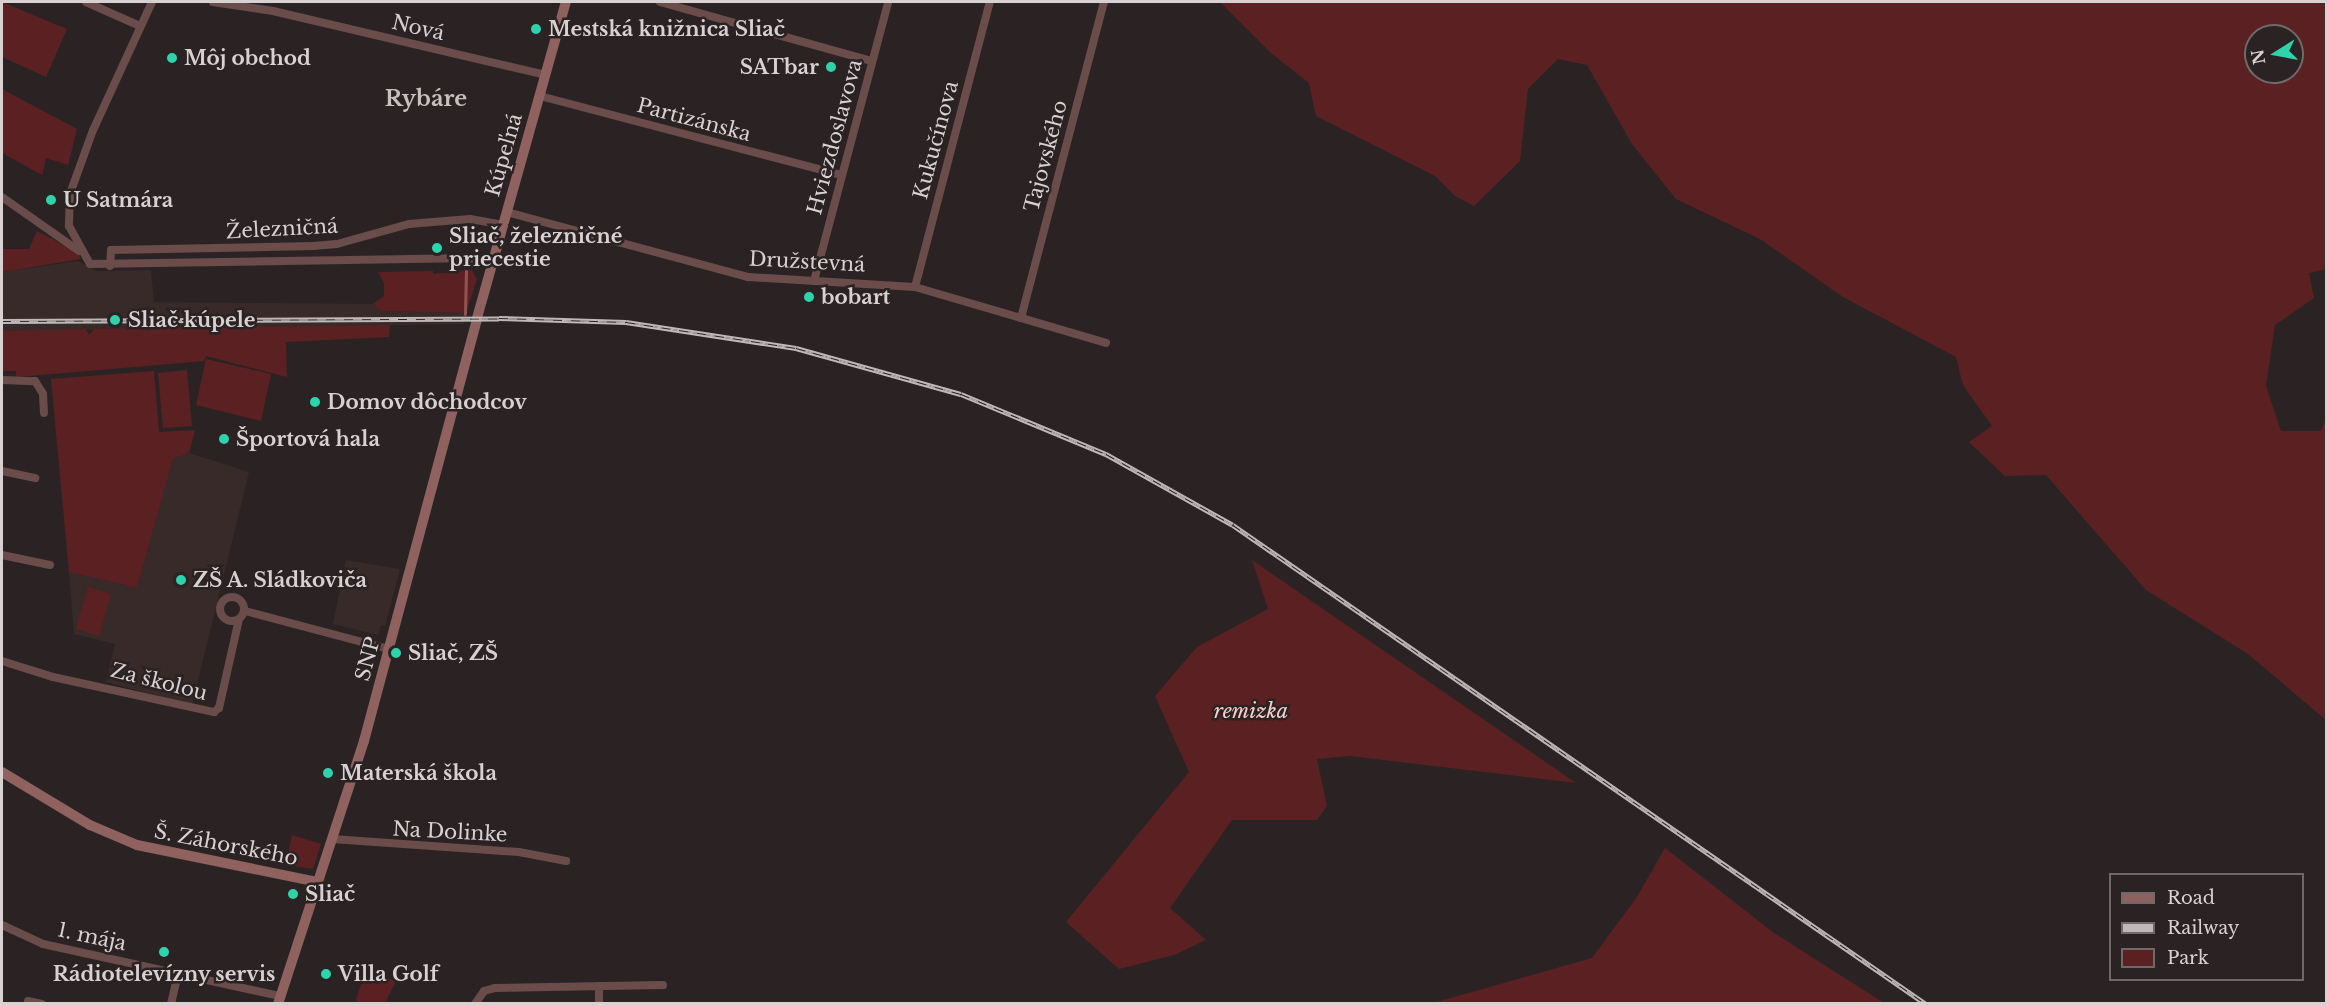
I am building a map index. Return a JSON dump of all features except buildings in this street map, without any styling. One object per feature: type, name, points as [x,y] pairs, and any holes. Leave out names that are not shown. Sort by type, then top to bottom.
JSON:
[{"type":"street","points":[[86,2],[140,26]]},
{"type":"street","points":[[81,252],[69,226],[69,194],[93,130],[152,2]]},
{"type":"street","name":"Nová","points":[[213,2],[244,3],[545,75]]},
{"type":"street","name":"Kúpeľná","points":[[477,318],[566,2]]},
{"type":"street","points":[[660,2],[872,61]]},
{"type":"street","name":"Hviezdoslavova","points":[[814,281],[888,2]]},
{"type":"street","name":"Kukučínova","points":[[915,287],[990,2]]},
{"type":"street","name":"Tajovského","points":[[1021,318],[1104,2]]},
{"type":"street","name":"Partizánska","points":[[540,96],[841,175]]},
{"type":"street","name":"Železničná","points":[[2,198],[81,252],[90,264],[110,266],[457,258],[492,263]]},
{"type":"street","name":"Družstevná","points":[[507,212],[729,273],[915,287],[1106,343]]},
{"type":"street","name":"Železničná","points":[[110,266],[111,250],[314,246],[337,244],[409,224],[470,219],[503,225]]},
{"type":"street","name":"SNP","points":[[279,1000],[332,839],[389,649],[477,318]]},
{"type":"street","points":[[2,381],[34,381],[43,394],[44,413]]},
{"type":"street","points":[[2,471],[35,478]]},
{"type":"street","points":[[2,555],[51,565]]},
{"type":"street","points":[[227,597],[237,597],[244,602],[245,611],[237,620],[227,620],[220,613],[220,603],[227,597]]},
{"type":"street","points":[[245,611],[389,649]]},
{"type":"street","name":"Za školou","points":[[2,661],[53,677],[105,686],[214,712],[219,708],[237,620]]},
{"type":"street","name":"Š. Záhorského","points":[[2,772],[90,825],[137,845],[318,882]]},
{"type":"street","name":"Na Dolinke","points":[[332,839],[519,852],[566,861]]},
{"type":"street","name":"1. mája","points":[[2,925],[43,944],[178,972],[279,1000]]},
{"type":"street","points":[[171,1004],[178,972]]},
{"type":"street","points":[[475,1004],[490,988],[663,985]]},
{"type":"street","points":[[599,986],[599,1004]]},
{"type":"street","points":[[28,1001],[42,1004]]},
{"type":"shaded area","points":[[78,261],[96,271],[151,270],[154,302],[373,304],[382,311],[466,313],[464,324],[2,331],[2,272]]},
{"type":"shaded area","name":"ZŠ A. Sládkoviča","points":[[189,453],[249,472],[192,705],[106,682],[115,644],[74,634],[69,572],[137,588],[173,457]]},
{"type":"shaded area","points":[[346,560],[400,569],[385,626],[381,625],[378,635],[333,624]]},
{"type":"green space","points":[[2,2],[67,29],[46,77],[2,57]]},
{"type":"green space","points":[[1220,2],[2326,2],[2326,269],[2309,273],[2314,298],[2275,325],[2266,386],[2281,431],[2321,431],[2326,418],[2326,720],[2248,654],[2146,590],[2046,475],[2005,476],[1969,442],[1992,426],[1963,385],[1956,357],[1843,297],[1760,239],[1676,199],[1632,144],[1587,65],[1558,59],[1528,89],[1520,161],[1474,206],[1455,196],[1435,176],[1316,116],[1309,83],[1271,53]]},
{"type":"green space","points":[[2,89],[77,129],[68,165],[46,158],[42,175],[2,153]]},
{"type":"green space","points":[[37,231],[77,252],[81,259],[2,272],[2,249],[29,249]]},
{"type":"green space","points":[[472,270],[477,279],[466,313],[381,311],[373,304],[384,296],[384,283],[378,272],[433,271],[433,274]]},
{"type":"green space","points":[[390,325],[389,337],[286,342],[287,377],[206,356],[204,361],[16,377],[16,371],[2,371],[2,331],[86,329],[89,335],[94,329]]},
{"type":"green space","points":[[206,359],[271,374],[261,421],[196,405]]},
{"type":"green space","points":[[187,370],[192,426],[163,428],[158,373]]},
{"type":"green space","points":[[154,371],[159,432],[195,430],[189,453],[173,458],[137,588],[69,572],[51,379]]},
{"type":"green space","name":"remizka","points":[[1252,560],[1576,783],[1350,756],[1317,759],[1327,806],[1317,820],[1232,820],[1170,908],[1206,940],[1174,955],[1119,969],[1066,922],[1189,772],[1155,696],[1197,647],[1268,609]]},
{"type":"green space","points":[[88,587],[111,594],[99,636],[76,629]]},
{"type":"green space","points":[[292,835],[321,844],[313,869],[286,865]]},
{"type":"green space","points":[[1665,848],[1774,933],[1884,1003],[1433,1003],[1592,958],[1637,897]]},
{"type":"green space","points":[[366,971],[396,981],[385,1003],[359,1003],[356,999]]},
{"type":"waterway","points":[[465,314],[466,271]]},
{"type":"railway","points":[[2,321],[499,318],[626,322],[796,348],[961,394],[1106,454],[1233,525],[1926,1004]]},
{"type":"place","name":"Mestská knižnica Sliač","points":[[536,29]]},
{"type":"place","name":"Môj obchod","points":[[172,58]]},
{"type":"place","name":"SATbar","points":[[831,67]]},
{"type":"place","name":"U Satmára","points":[[51,200]]},
{"type":"place","name":"Sliač, železničné priecestie","points":[[437,248]]},
{"type":"place","name":"bobart","points":[[809,297]]},
{"type":"place","name":"Sliač kúpele","points":[[115,320]]},
{"type":"place","name":"Domov dôchodcov","points":[[315,402]]},
{"type":"place","name":"Športová hala","points":[[224,439]]},
{"type":"place","name":"ZŠ A. Sládkoviča","points":[[181,580]]},
{"type":"place","name":"Sliač, ZŠ","points":[[396,653]]},
{"type":"place","name":"Materská škola","points":[[328,773]]},
{"type":"place","name":"Sliač","points":[[293,894]]},
{"type":"place","name":"Rádiotelevízny servis","points":[[164,952]]},
{"type":"place","name":"Villa Golf","points":[[326,974]]},
{"type":"district","name":"Rybáre","points":[[426,99]]}]
